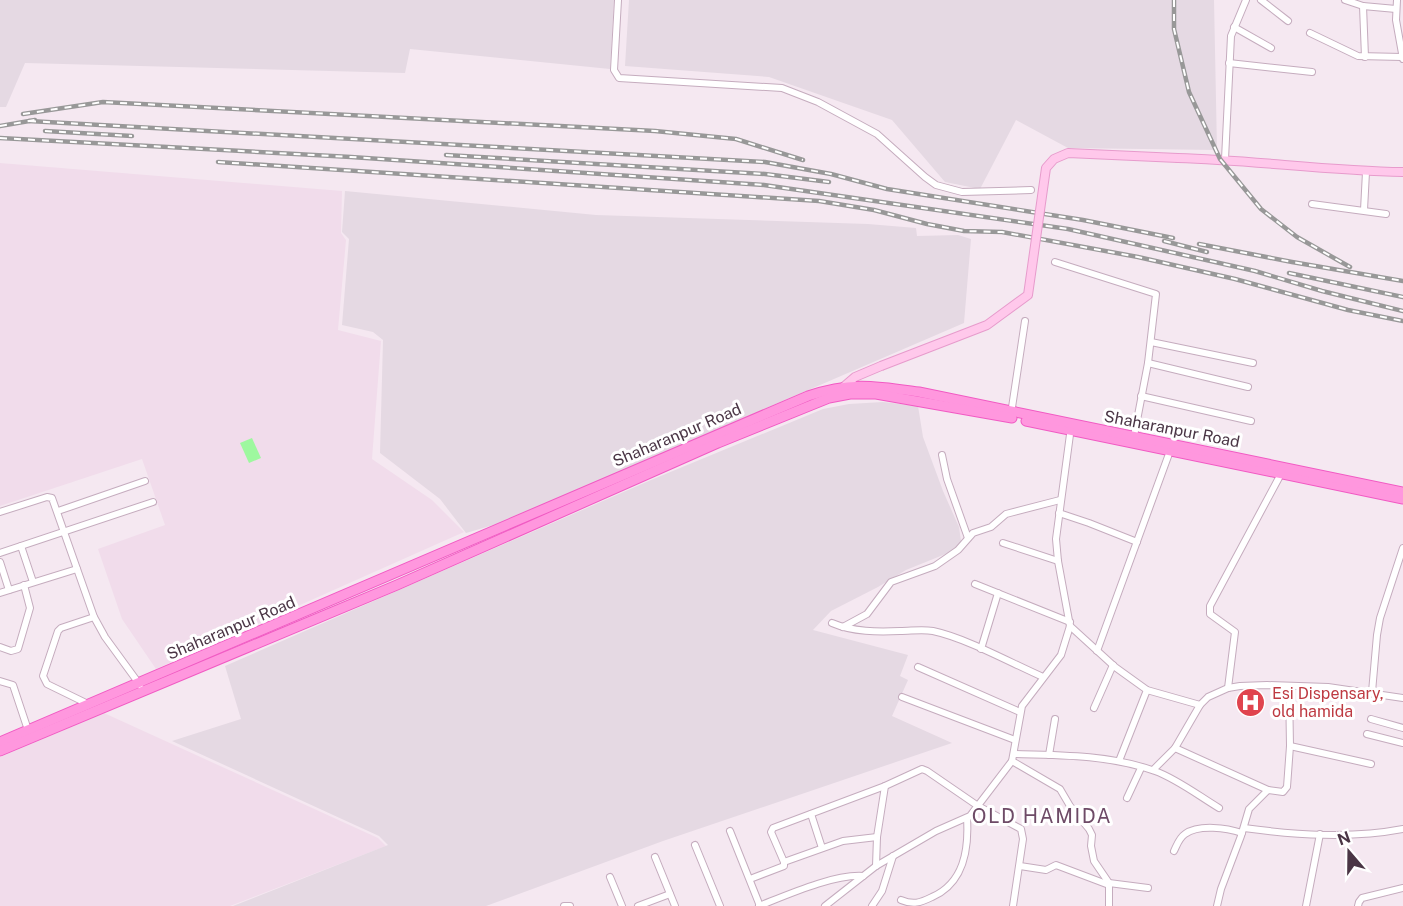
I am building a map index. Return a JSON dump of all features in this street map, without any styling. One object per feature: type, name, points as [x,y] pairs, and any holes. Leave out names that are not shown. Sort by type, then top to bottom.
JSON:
[{"type":"main road","points":[[841,392],[855,377],[987,325],[1028,295],[1046,168],[1054,159],[1068,153],[1225,159],[1366,172],[1403,172]]},
{"type":"main road","name":"Shaharanpur Road","points":[[0,751],[141,687],[386,589],[718,443],[841,392],[876,394],[1011,414],[1170,451],[1403,492]]},
{"type":"main road","name":"Shaharanpur Road","points":[[1071,427],[1134,436],[1403,499]]},
{"type":"main road","name":"Shaharanpur Road","points":[[0,742],[89,704],[141,687]]},
{"type":"street","points":[[618,0],[614,70],[619,78],[782,88],[818,102],[877,134],[936,185],[962,192],[1031,190]]},
{"type":"street","points":[[1225,159],[1229,63],[1234,27],[1246,0]]},
{"type":"street","points":[[1261,0],[1288,21]]},
{"type":"street","points":[[1345,0],[1363,6],[1396,9]]},
{"type":"street","points":[[1310,33],[1358,56],[1403,58],[1396,9],[1397,0]]},
{"type":"street","points":[[1363,6],[1365,57]]},
{"type":"street","points":[[1234,27],[1271,48]]},
{"type":"street","points":[[1229,63],[1312,72]]},
{"type":"street","points":[[1364,210],[1366,172]]},
{"type":"street","points":[[1312,204],[1386,214]]},
{"type":"street","points":[[1055,262],[1155,293],[1157,297],[1148,363],[1134,436]]},
{"type":"street","points":[[1011,414],[1025,321]]},
{"type":"street","points":[[1151,342],[1254,363]]},
{"type":"street","points":[[1148,363],[1248,387]]},
{"type":"street","points":[[1142,396],[1251,421]]},
{"type":"street","points":[[825,906],[876,866],[936,831],[968,818],[1013,757],[1020,712],[1026,700],[1060,655],[1070,624],[1056,539],[1071,427]]},
{"type":"street","points":[[1097,651],[1170,451]]},
{"type":"street","points":[[942,455],[947,478],[968,538]]},
{"type":"street","points":[[1228,688],[1235,632],[1210,614],[1210,606],[1283,471]]},
{"type":"street","points":[[58,511],[145,482]]},
{"type":"street","points":[[0,512],[50,497],[53,500],[94,617],[105,637],[141,687]]},
{"type":"street","points":[[843,627],[867,614],[891,582],[935,566],[958,550],[976,532],[991,526],[1006,514],[1060,500]]},
{"type":"street","points":[[0,553],[153,502]]},
{"type":"street","points":[[1059,513],[1137,542]]},
{"type":"street","points":[[1003,543],[1058,561]]},
{"type":"street","points":[[21,546],[33,582]]},
{"type":"street","points":[[1372,692],[1377,635],[1403,548]]},
{"type":"street","points":[[0,562],[9,590]]},
{"type":"street","points":[[0,593],[77,568]]},
{"type":"street","points":[[975,584],[1070,624],[1113,665],[1147,690],[1200,705]]},
{"type":"street","points":[[0,647],[11,651],[18,649],[30,608],[24,585]]},
{"type":"street","points":[[981,650],[998,593]]},
{"type":"street","points":[[89,704],[47,684],[43,676],[58,631],[94,617]]},
{"type":"street","points":[[832,623],[872,631],[929,630],[944,634],[1043,677]]},
{"type":"street","points":[[1094,708],[1113,665]]},
{"type":"street","points":[[918,667],[1020,712]]},
{"type":"street","points":[[0,681],[13,685],[28,730]]},
{"type":"street","points":[[1152,770],[1175,748],[1200,705],[1208,697],[1228,688],[1249,685],[1328,687],[1403,698]]},
{"type":"street","points":[[1175,748],[1268,790],[1281,792],[1287,790],[1290,746],[1289,687]]},
{"type":"street","points":[[1119,761],[1147,690]]},
{"type":"street","points":[[902,697],[1015,740]]},
{"type":"street","points":[[1049,755],[1056,719]]},
{"type":"street","points":[[1371,719],[1403,728]]},
{"type":"street","points":[[1367,734],[1403,743]]},
{"type":"street","points":[[1290,746],[1371,764]]},
{"type":"street","points":[[1013,757],[1049,755],[1119,761],[1163,774],[1219,808]]},
{"type":"street","points":[[1013,757],[1060,789],[1070,806],[1092,833],[1091,846],[1094,861],[1109,884],[1109,906]]},
{"type":"street","points":[[1127,798],[1141,768]]},
{"type":"street","points":[[784,862],[771,830],[885,786],[921,769],[978,806],[1021,829],[1023,839],[1020,866],[1012,906]]},
{"type":"street","points":[[876,866],[877,837],[885,786]]},
{"type":"street","points":[[1217,906],[1249,809],[1268,790]]},
{"type":"street","points":[[810,814],[822,848]]},
{"type":"street","points":[[901,900],[917,903],[949,888],[959,874],[964,859],[968,818]]},
{"type":"street","points":[[1174,851],[1184,835],[1192,831],[1219,828],[1320,834],[1374,834],[1403,829]]},
{"type":"street","points":[[730,831],[760,906],[836,879],[853,875],[863,876]]},
{"type":"street","points":[[1307,906],[1320,834]]},
{"type":"street","points":[[750,879],[782,867],[784,862],[822,848],[852,839],[877,837]]},
{"type":"street","points":[[695,845],[720,906]]},
{"type":"street","points":[[873,906],[880,896],[893,856]]},
{"type":"street","points":[[656,857],[675,906]]},
{"type":"street","points":[[1020,866],[1046,870],[1056,865],[1109,884],[1148,888]]},
{"type":"street","points":[[610,877],[622,906]]},
{"type":"street","points":[[1358,906],[1362,898],[1403,888]]},
{"type":"street","points":[[638,906],[670,894]]},
{"type":"street","points":[[564,906],[570,906]]},
{"type":"shaded area","points":[[0,0],[614,0],[610,69],[410,49],[405,73],[25,63],[6,107],[0,107]]},
{"type":"shaded area","points":[[629,0],[1214,0],[1217,150],[1068,148],[1016,120],[980,189],[945,182],[892,120],[769,77],[625,66]]},
{"type":"shaded area","points":[[0,163],[342,191],[341,233],[346,240],[338,330],[381,341],[372,459],[432,500],[464,532],[156,669],[122,619],[98,549],[165,525],[142,459],[0,506]]},
{"type":"shaded area","points":[[345,191],[596,215],[868,224],[916,228],[917,236],[958,235],[971,239],[964,323],[500,523],[466,533],[440,499],[380,453],[383,340],[373,332],[342,325],[349,239],[342,232]]},
{"type":"shaded area","points":[[883,402],[918,406],[923,437],[959,527],[961,541],[953,551],[906,570],[831,611],[813,630],[908,655],[900,676],[908,680],[892,716],[952,743],[663,841],[486,906],[233,906],[388,845],[379,836],[172,741],[241,719],[225,666],[651,480],[823,409],[849,404]]},
{"type":"shaded area","points":[[252,438],[261,458],[249,463],[240,443]]},
{"type":"shaded area","points":[[104,713],[378,838],[386,846],[230,906],[0,906],[0,757]]},
{"type":"railway","points":[[1174,0],[1174,29],[1189,92],[1220,159],[1261,209],[1297,237],[1350,267]]},
{"type":"railway","points":[[23,114],[103,102],[655,131],[736,139],[803,160]]},
{"type":"railway","points":[[0,126],[35,120]]},
{"type":"railway","points":[[29,121],[765,162],[831,174],[887,189],[1083,220],[1173,238]]},
{"type":"railway","points":[[45,131],[132,136]]},
{"type":"railway","points":[[0,138],[351,157],[764,185],[1068,229],[1255,271],[1322,291],[1403,311]]},
{"type":"railway","points":[[446,155],[765,174],[829,182]]},
{"type":"railway","points":[[218,162],[819,201],[874,210],[964,231],[1002,232],[1138,257],[1235,279],[1348,310],[1403,321]]},
{"type":"railway","points":[[1164,241],[1207,252]]},
{"type":"railway","points":[[1199,244],[1403,281]]},
{"type":"railway","points":[[1289,273],[1403,297]]},
{"type":"place","name":"Esi Dispensary, old hamida","points":[[1251,702]]},
{"type":"district","name":"OLD HAMIDA","points":[[1042,816]]}]
